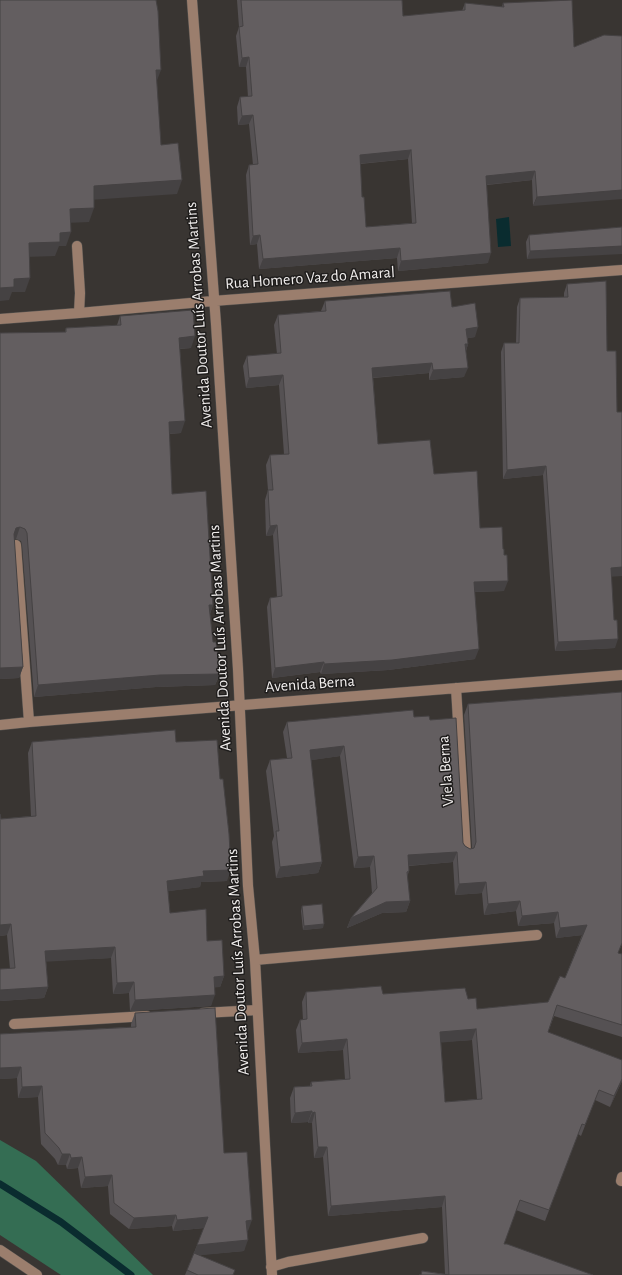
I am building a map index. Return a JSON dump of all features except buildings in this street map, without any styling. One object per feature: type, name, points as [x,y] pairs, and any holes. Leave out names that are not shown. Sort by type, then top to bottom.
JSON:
[{"type":"street","name":"Avenida Doutor Luís Arrobas Martins","points":[[192,0],[214,301],[240,705],[248,886],[254,960],[272,1271]]},
{"type":"street","points":[[77,246],[80,293],[79,313]]},
{"type":"street","name":"Rua Homero Vaz do Amaral","points":[[0,319],[622,270]]},
{"type":"street","points":[[16,545],[29,722]]},
{"type":"street","name":"Avenida Berna","points":[[0,725],[622,675]]},
{"type":"street","name":"Viela Berna","points":[[456,688],[466,853]]},
{"type":"street","points":[[254,960],[536,935]]},
{"type":"street","points":[[194,1013],[257,1010]]},
{"type":"street","points":[[14,1024],[155,1016]]},
{"type":"street","points":[[272,1271],[288,1262],[423,1238]]},
{"type":"street","points":[[0,1250],[37,1275]]},
{"type":"green space","points":[[0,1140],[36,1161],[153,1275],[61,1275],[0,1235]]},
{"type":"water","points":[[509,217],[511,246],[498,247],[496,219]]},
{"type":"waterway","points":[[0,1184],[61,1222],[131,1275]]}]
